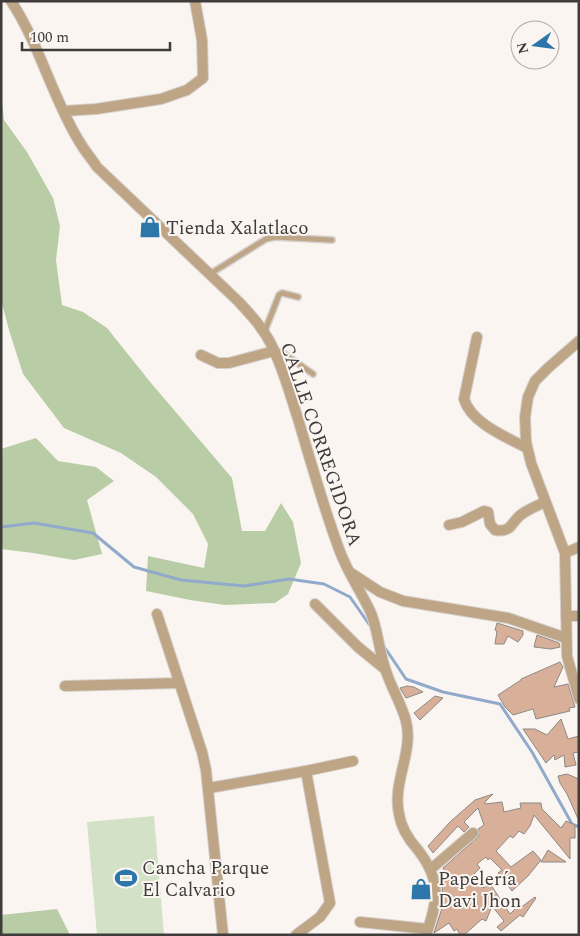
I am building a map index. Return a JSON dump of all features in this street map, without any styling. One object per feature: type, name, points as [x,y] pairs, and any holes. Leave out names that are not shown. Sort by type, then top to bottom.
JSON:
[{"type":"street","name":"CALLE CORREGIDORA","points":[[11,1],[37,48],[79,142],[97,166],[239,302],[257,322],[274,351],[291,398],[331,529],[349,572],[377,629],[385,669],[406,722],[408,737],[397,790],[397,803],[403,827],[410,841],[428,862],[436,886],[436,899],[427,932]]},
{"type":"street","points":[[64,111],[96,109],[161,98],[187,90],[203,78],[202,40],[195,1]]},
{"type":"street","points":[[477,337],[464,399],[466,407],[485,426],[527,448]]},
{"type":"street","points":[[579,341],[536,381],[528,397],[525,417],[527,448],[565,553],[566,638],[570,670],[579,699]]},
{"type":"street","points":[[201,356],[218,363],[274,351]]},
{"type":"street","points":[[449,525],[462,522],[484,511],[488,512],[490,524],[496,530],[506,530],[521,515],[545,502]]},
{"type":"street","points":[[565,553],[579,547]]},
{"type":"street","points":[[349,572],[380,592],[403,601],[508,618],[566,638]]},
{"type":"street","points":[[315,604],[358,647],[385,669]]},
{"type":"street","points":[[157,614],[202,752],[209,788],[223,935]]},
{"type":"street","points":[[566,616],[579,616]]},
{"type":"street","points":[[65,686],[179,684]]},
{"type":"street","points":[[209,788],[353,761]]},
{"type":"street","points":[[296,935],[320,917],[330,903],[306,771]]},
{"type":"street","points":[[431,869],[472,833]]},
{"type":"street","points":[[360,922],[427,932]]},
{"type":"lane","points":[[210,274],[266,239],[275,237],[332,240]]},
{"type":"lane","points":[[264,333],[279,295],[282,293],[298,298]]},
{"type":"lane","points":[[274,351],[282,352],[313,374]]},
{"type":"green space","points":[[1,91],[4,120],[27,152],[53,198],[60,226],[56,260],[62,305],[83,312],[107,328],[232,478],[242,531],[265,531],[281,503],[293,522],[301,563],[288,594],[275,603],[225,605],[146,591],[148,556],[204,568],[208,544],[193,514],[156,477],[121,453],[64,428],[23,374],[1,300]]},
{"type":"green space","points":[[36,438],[58,461],[96,467],[114,481],[87,500],[102,554],[74,560],[1,549],[1,449]]},
{"type":"green space","name":"Cancha Parque El Calvario","points":[[154,816],[164,935],[97,935],[87,822]]},
{"type":"green space","points":[[57,909],[70,935],[1,935],[1,915]]},
{"type":"building","points":[[497,623],[523,631],[523,635],[518,642],[508,636],[504,644],[495,644]]},
{"type":"building","points":[[537,635],[559,643],[560,647],[551,649],[534,647]]},
{"type":"building","points":[[560,662],[563,667],[554,687],[568,684],[575,707],[569,708],[570,711],[536,719],[533,709],[513,715],[505,707],[498,695],[521,679]]},
{"type":"building","points":[[414,687],[423,692],[406,698],[400,688]]},
{"type":"building","points":[[435,696],[443,698],[420,720],[414,713]]},
{"type":"building","points":[[561,719],[568,739],[579,736],[579,752],[573,753],[576,765],[565,767],[564,755],[555,760],[554,755],[546,763],[523,729],[535,729],[547,735]]},
{"type":"building","points":[[567,774],[579,779],[579,821],[558,776]]},
{"type":"building","points":[[493,794],[485,804],[502,802],[504,812],[521,808],[520,803],[541,803],[542,809],[561,828],[566,821],[575,825],[575,838],[570,838],[570,859],[534,815],[530,826],[524,834],[519,831],[513,838],[510,836],[496,851],[511,867],[533,851],[541,860],[528,876],[512,891],[498,873],[502,870],[490,858],[488,860],[486,857],[477,864],[480,868],[471,877],[484,888],[489,882],[510,914],[518,906],[520,908],[535,897],[523,917],[520,915],[501,931],[497,927],[504,921],[492,906],[486,921],[482,919],[464,935],[460,935],[457,929],[454,931],[449,923],[434,933],[443,905],[442,884],[447,876],[443,868],[479,836],[478,829],[484,825],[478,808],[464,822],[469,827],[464,832],[458,826],[433,853],[428,846],[450,822],[475,800]]},
{"type":"building","points":[[548,850],[566,862],[541,862]]},
{"type":"waterway","points":[[1,527],[34,523],[93,533],[134,567],[181,580],[244,586],[289,579],[324,584],[350,597],[371,627]]},
{"type":"waterway","points":[[383,645],[406,679],[443,692],[500,704],[532,752],[572,824],[579,827]]},
{"type":"place","name":"Tienda Xalatlaco","points":[[150,227]]},
{"type":"place","name":"Cancha Parque El Calvario","points":[[126,878]]},
{"type":"place","name":"Papelería Davi Jhon","points":[[421,889]]}]
